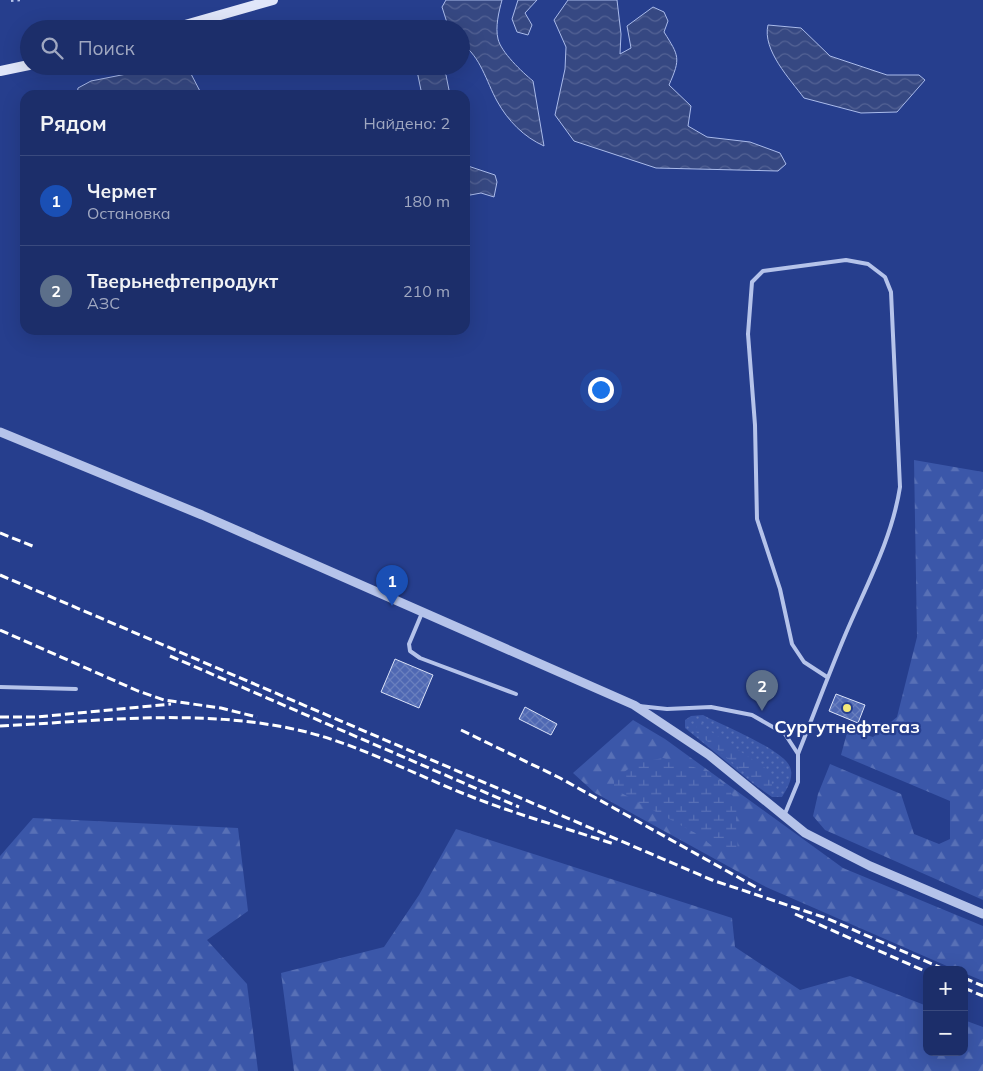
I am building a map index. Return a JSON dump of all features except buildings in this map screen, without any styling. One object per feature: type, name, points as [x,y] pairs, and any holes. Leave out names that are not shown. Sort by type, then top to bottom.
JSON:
[{"type":"main road","points":[[201,20],[273,0]]},
{"type":"main road","points":[[0,71],[20,67]]},
{"type":"street","points":[[0,432],[202,515],[634,705],[709,754],[805,833],[870,866],[983,914]]},
{"type":"lane","points":[[784,816],[798,782],[798,754],[827,676],[888,537],[896,511],[900,487],[891,292],[885,277],[868,264],[846,260],[763,271],[752,282],[748,334],[755,425],[757,519],[780,590],[792,644],[804,662],[827,676]]},
{"type":"lane","points":[[423,611],[409,644],[410,650],[420,658],[516,694]]},
{"type":"lane","points":[[0,687],[76,689]]},
{"type":"lane","points":[[634,705],[667,709],[711,707],[752,715],[785,734],[798,754]]},
{"type":"path","points":[[11,1],[23,0]]},
{"type":"green space","points":[[914,460],[983,472],[983,900],[825,830],[813,816],[818,794],[830,764],[901,794],[914,834],[939,844],[950,839],[950,801],[841,755],[848,729],[873,737],[897,717],[917,637]]},
{"type":"green space","points":[[703,715],[749,737],[783,758],[791,769],[791,777],[782,797],[772,797],[755,785],[685,728],[685,720],[691,716]]},
{"type":"green space","points":[[633,720],[665,739],[843,868],[983,926],[983,981],[968,975],[968,966],[947,966],[766,887],[595,793],[573,773]]},
{"type":"green space","points":[[701,722],[707,729],[771,772],[772,787],[768,790],[761,786],[695,731],[697,725]]},
{"type":"green space","points":[[663,758],[700,769],[718,779],[734,797],[741,810],[736,817],[738,854],[715,848],[695,833],[614,789],[614,779],[637,763]]},
{"type":"green space","points":[[33,818],[238,828],[248,911],[207,940],[247,984],[258,1071],[0,1071],[0,856]]},
{"type":"green space","points":[[456,829],[732,918],[735,947],[800,990],[850,976],[923,1004],[923,1056],[968,1056],[968,1021],[983,1027],[983,1071],[294,1071],[281,973],[384,947],[419,895]]},
{"type":"water","points":[[446,0],[502,0],[497,24],[498,39],[507,56],[533,81],[544,146],[523,133],[511,122],[501,108],[478,62],[470,51],[470,20],[446,20],[442,7]]},
{"type":"water","points":[[518,0],[537,0],[525,13],[532,25],[528,35],[517,32],[512,19]]},
{"type":"water","points":[[568,0],[617,0],[621,34],[620,54],[631,48],[627,26],[653,7],[664,12],[668,21],[664,32],[677,57],[677,63],[669,85],[691,106],[688,126],[707,137],[750,142],[780,153],[786,164],[778,171],[656,168],[574,141],[555,115],[565,69],[566,47],[554,20]]},
{"type":"water","points":[[768,25],[801,28],[830,56],[887,75],[919,75],[925,80],[897,112],[861,113],[804,98],[778,64],[773,54],[767,35]]},
{"type":"water","points":[[121,75],[192,75],[199,90],[78,90],[91,81]]},
{"type":"water","points":[[418,75],[446,75],[449,90],[421,90]]},
{"type":"water","points":[[470,167],[495,175],[497,182],[494,197],[481,193],[470,195]]},
{"type":"railway","points":[[0,533],[35,547]]},
{"type":"railway","points":[[0,575],[712,880],[826,918],[937,966]]},
{"type":"railway","points":[[0,630],[138,691],[164,700],[221,708],[257,717]]},
{"type":"railway","points":[[170,656],[519,807]]},
{"type":"railway","points":[[0,717],[37,717],[171,704]]},
{"type":"railway","points":[[0,726],[112,719],[187,718],[224,719],[298,730],[362,750],[485,802],[614,844]]},
{"type":"railway","points":[[461,730],[560,778],[761,890]]},
{"type":"railway","points":[[795,914],[923,970]]},
{"type":"railway","points":[[968,980],[983,986]]},
{"type":"railway","points":[[968,990],[983,996]]},
{"type":"place","name":"Чермет","points":[[392,606]]},
{"type":"place","name":"Сургутнефтегаз","points":[[847,708]]},
{"type":"place","name":"Тверьнефтепродукт","points":[[762,711]]}]
